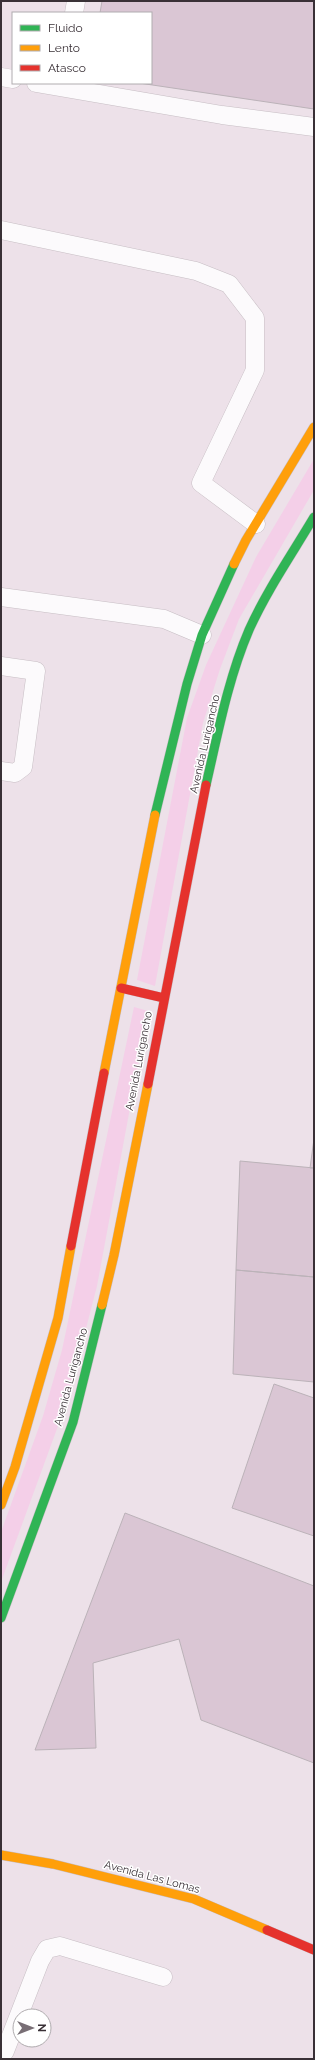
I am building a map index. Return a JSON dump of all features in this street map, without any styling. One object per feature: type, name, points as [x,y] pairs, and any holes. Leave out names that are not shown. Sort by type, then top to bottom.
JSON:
[{"type":"main road","points":[[1,1505],[15,1467],[58,1318],[90,1140],[160,795],[187,684],[202,634],[221,591],[256,524],[314,427]]},
{"type":"main road","name":"Avenida Lurigancho","points":[[1,1618],[72,1422],[114,1254],[216,740],[237,663],[261,607],[314,517]]},
{"type":"main road","points":[[121,988],[164,998]]},
{"type":"main road","name":"Avenida Las Lomas","points":[[1,1855],[53,1864],[194,1899],[314,1950]]},
{"type":"lane","points":[[74,12],[76,1]]},
{"type":"lane","points":[[1,77],[12,79]]},
{"type":"lane","points":[[47,84],[222,115],[314,128]]},
{"type":"lane","points":[[1,230],[196,271],[229,284],[255,318],[255,370],[201,483],[256,524]]},
{"type":"lane","points":[[1,596],[164,619],[202,634]]},
{"type":"lane","points":[[1,666],[36,671],[23,767],[15,773],[1,770]]},
{"type":"lane","points":[[1,2057],[5,2051],[40,1961],[47,1949],[60,1946],[163,1977]]},
{"type":"shaded area","points":[[314,459],[314,490],[239,619],[220,669],[203,723],[155,986],[137,980],[187,718],[206,665],[256,557]]},
{"type":"shaded area","points":[[134,1007],[148,1011],[97,1286],[62,1415],[1,1582],[1,1532],[43,1416],[62,1350]]},
{"type":"building","points":[[102,1],[314,1],[314,109],[146,84],[152,84],[152,12],[100,12]]},
{"type":"building","points":[[314,1139],[314,1168],[310,1168]]},
{"type":"building","points":[[240,1161],[314,1168],[314,1277],[236,1270]]},
{"type":"building","points":[[236,1270],[314,1277],[314,1382],[233,1374]]},
{"type":"building","points":[[274,1384],[314,1398],[314,1536],[232,1508]]},
{"type":"building","points":[[125,1513],[314,1586],[314,1763],[201,1720],[179,1639],[93,1663],[96,1748],[35,1750]]},
{"type":"traffic: fast","points":[[206,785],[229,687],[249,630],[272,586],[314,517]]},
{"type":"traffic: fast","points":[[155,815],[187,684],[202,635],[234,564]]},
{"type":"traffic: fast","points":[[1,1618],[73,1422],[102,1305]]},
{"type":"traffic: slow","points":[[234,564],[246,540],[314,427]]},
{"type":"traffic: slow","points":[[104,1073],[155,815]]},
{"type":"traffic: slow","points":[[102,1305],[114,1255],[148,1084]]},
{"type":"traffic: slow","points":[[1,1505],[15,1467],[58,1318],[71,1246]]},
{"type":"traffic: slow","points":[[1,1855],[53,1864],[194,1899],[267,1930]]},
{"type":"traffic: jam","points":[[148,1084],[206,785]]},
{"type":"traffic: jam","points":[[121,988],[164,998]]},
{"type":"traffic: jam","points":[[71,1246],[104,1073]]},
{"type":"traffic: jam","points":[[267,1930],[314,1950]]}]
